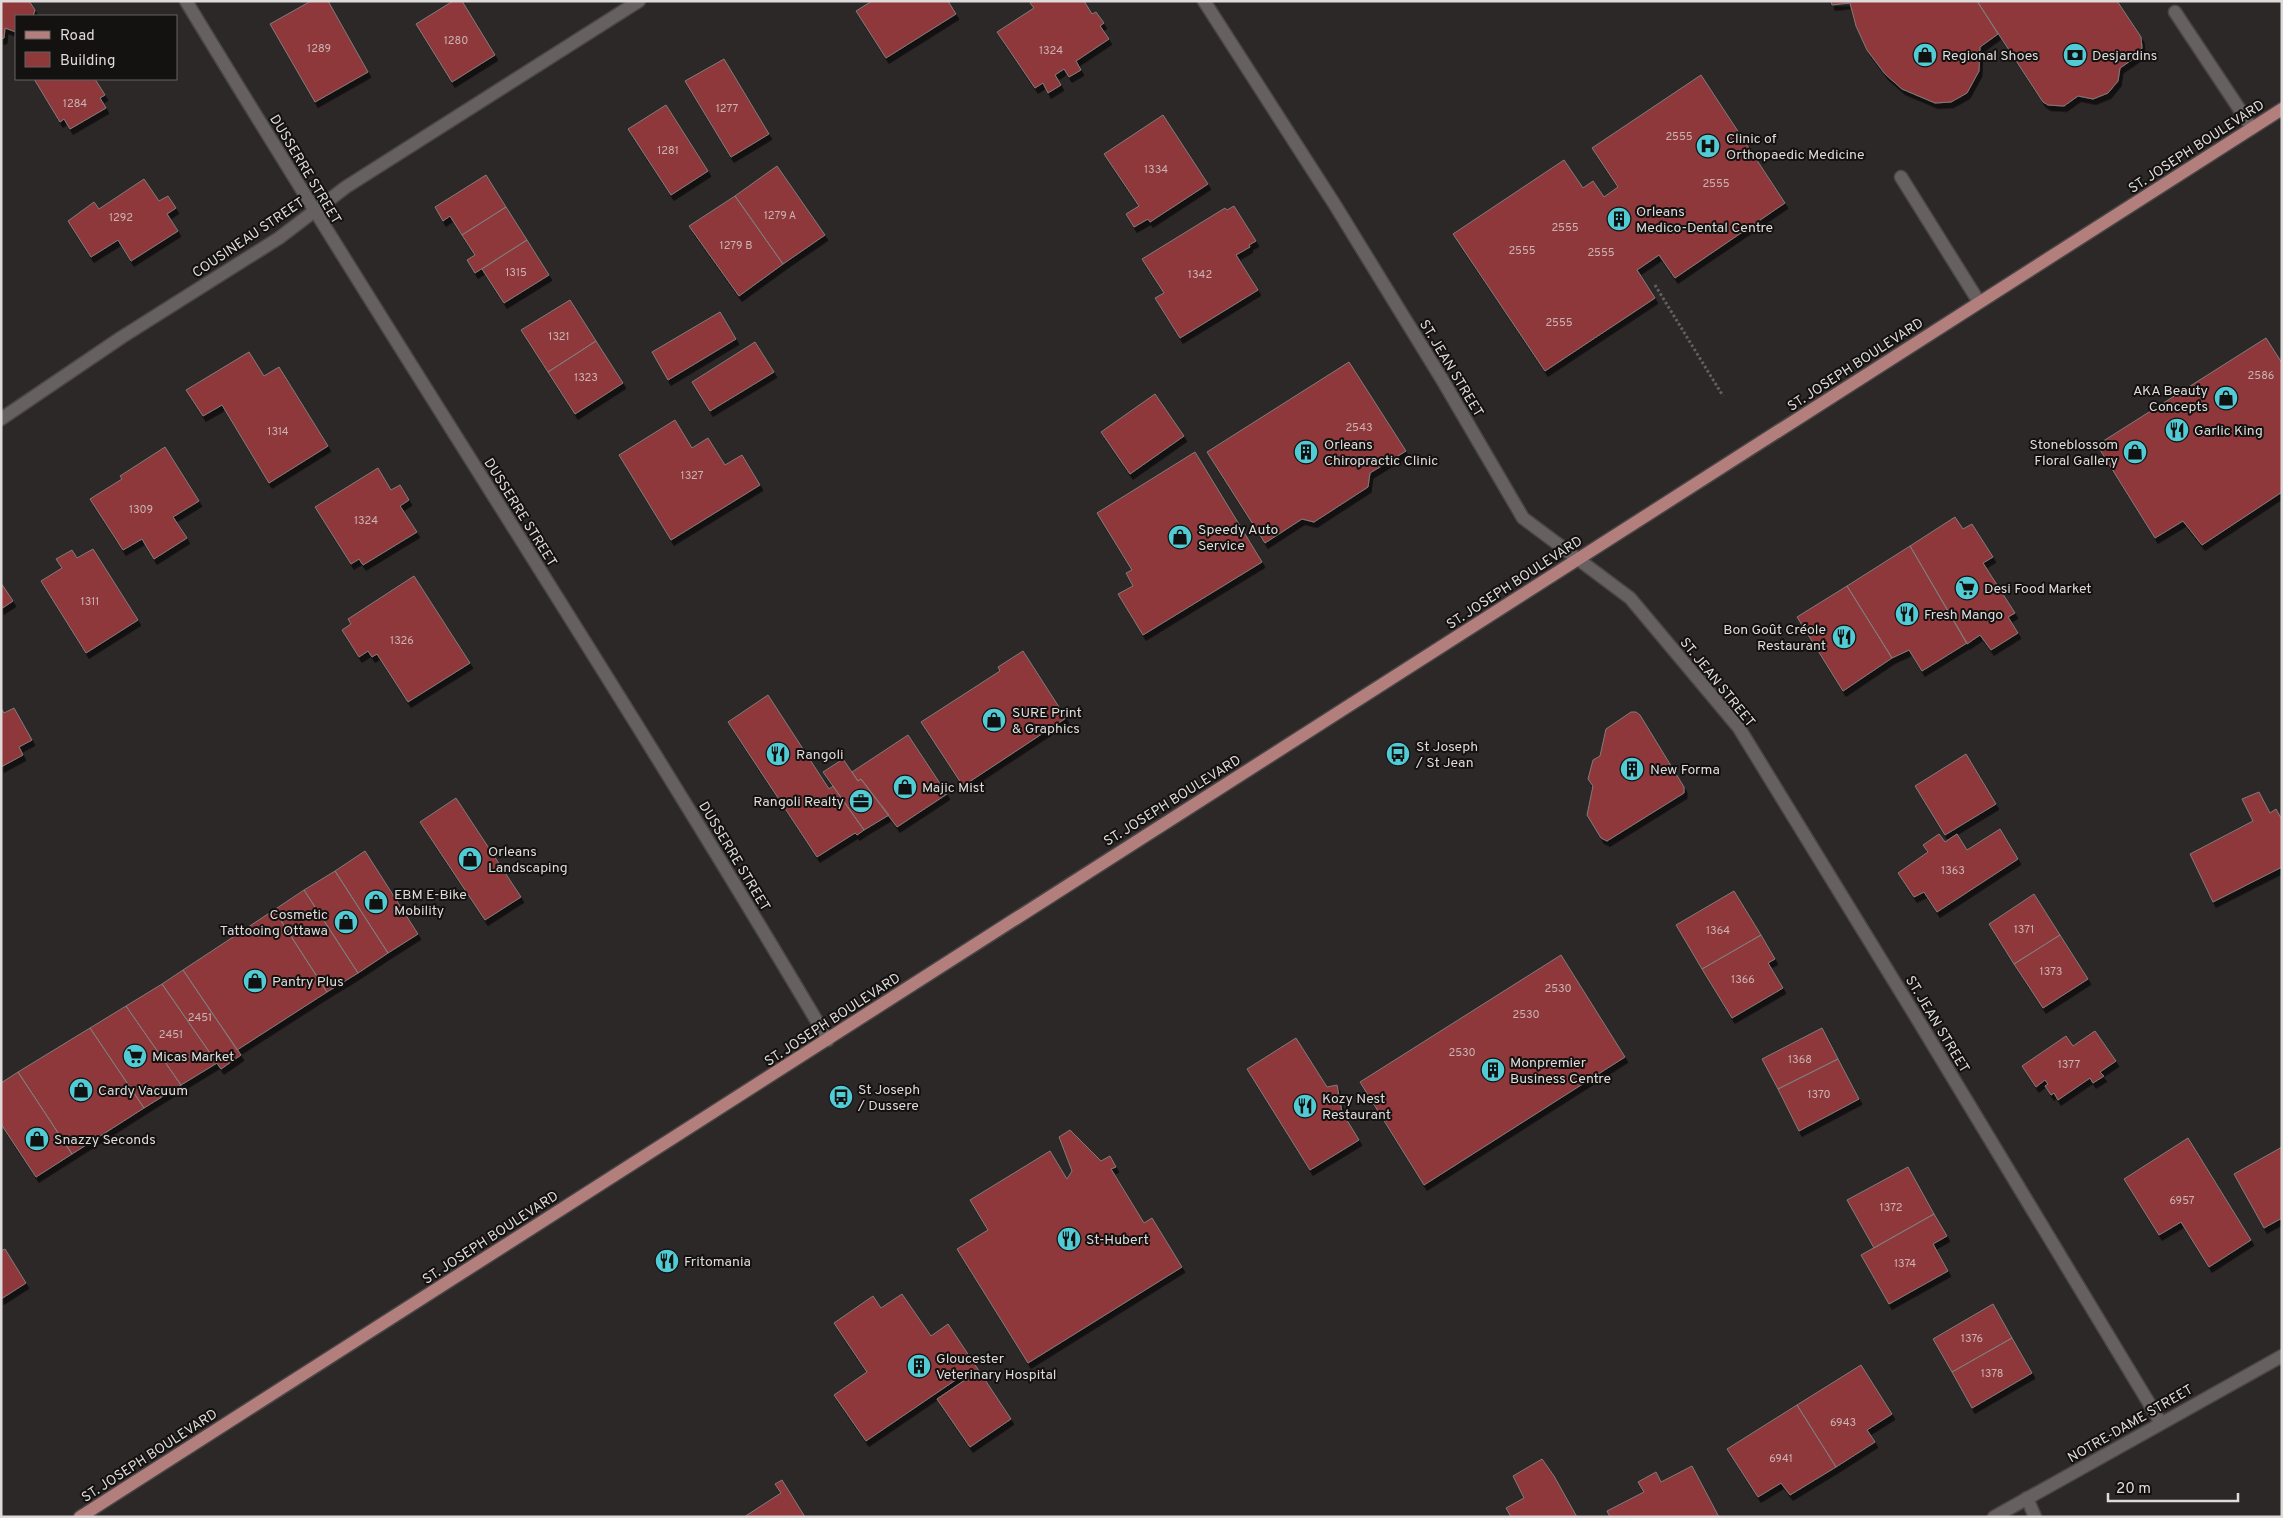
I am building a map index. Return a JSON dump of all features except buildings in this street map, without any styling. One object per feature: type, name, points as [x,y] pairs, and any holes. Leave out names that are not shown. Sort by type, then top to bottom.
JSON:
[{"type":"main road","name":"ST. JOSEPH BOULEVARD","points":[[80,1517],[2282,109]]},
{"type":"street","name":"DUSSERRE STREET","points":[[186,1],[314,212],[641,728],[828,1040]]},
{"type":"street","name":"COUSINEAU STREET","points":[[1,419],[122,337],[279,238],[346,187],[638,1]]},
{"type":"street","name":"ST. JEAN STREET","points":[[1204,1],[1344,220],[1447,388],[1523,518],[1630,598],[1739,728],[2161,1423]]},
{"type":"street","points":[[2176,12],[2252,128]]},
{"type":"street","points":[[1902,177],[1980,302]]},
{"type":"street","name":"NOTRE-DAME STREET","points":[[1994,1517],[2282,1356]]},
{"type":"street","points":[[2027,1498],[2035,1517]]},
{"type":"path","points":[[1655,286],[1723,396]]},
{"type":"place","name":"Regional Shoes","points":[[1925,55]]},
{"type":"place","name":"Desjardins","points":[[2075,55]]},
{"type":"place","name":"Clinic of Orthopaedic Medicine","points":[[1708,146]]},
{"type":"place","name":"Orleans Medico-Dental Centre","points":[[1619,219]]},
{"type":"place","name":"AKA Beauty Concepts","points":[[2226,398]]},
{"type":"place","name":"Garlic King","points":[[2177,430]]},
{"type":"place","name":"Orleans Chiropractic Clinic","points":[[1306,452]]},
{"type":"place","name":"Stoneblossom Floral Gallery","points":[[2135,452]]},
{"type":"place","name":"Speedy Auto Service","points":[[1180,537]]},
{"type":"place","name":"Desi Food Market","points":[[1967,588]]},
{"type":"place","name":"Fresh Mango","points":[[1907,614]]},
{"type":"place","name":"Bon Goût Créole Restaurant","points":[[1844,637]]},
{"type":"place","name":"SURE Print & Graphics","points":[[994,720]]},
{"type":"place","name":"Rangoli","points":[[778,754]]},
{"type":"place","name":"St Joseph / St Jean","points":[[1398,754]]},
{"type":"place","name":"New Forma","points":[[1632,769]]},
{"type":"place","name":"Majic Mist","points":[[905,787]]},
{"type":"place","name":"Rangoli Realty","points":[[861,801]]},
{"type":"place","name":"Orleans Landscaping","points":[[470,859]]},
{"type":"place","name":"EBM E-Bike Mobility","points":[[376,902]]},
{"type":"place","name":"Cosmetic Tattooing Ottawa","points":[[346,922]]},
{"type":"place","name":"Pantry Plus","points":[[255,981]]},
{"type":"place","name":"Micas Market","points":[[135,1056]]},
{"type":"place","name":"Monpremier Business Centre","points":[[1493,1070]]},
{"type":"place","name":"Cardy Vacuum","points":[[81,1090]]},
{"type":"place","name":"St Joseph / Dussere","points":[[841,1097]]},
{"type":"place","name":"Kozy Nest Restaurant","points":[[1305,1106]]},
{"type":"place","name":"Snazzy Seconds","points":[[37,1139]]},
{"type":"place","name":"St-Hubert","points":[[1069,1239]]},
{"type":"place","name":"Fritomania","points":[[667,1261]]},
{"type":"place","name":"Gloucester Veterinary Hospital","points":[[919,1366]]}]
